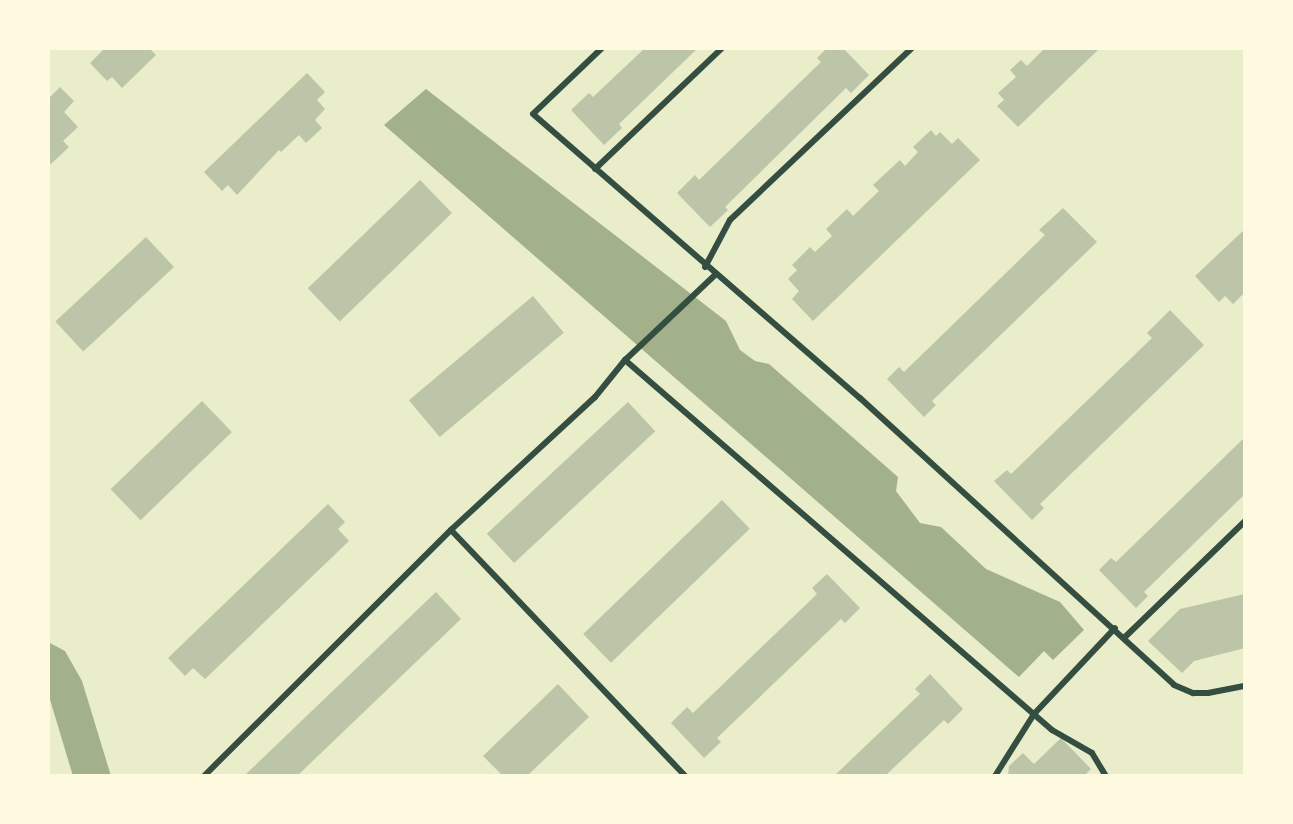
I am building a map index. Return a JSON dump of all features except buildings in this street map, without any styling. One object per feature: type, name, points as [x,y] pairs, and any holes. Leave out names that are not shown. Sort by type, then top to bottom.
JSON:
[{"type":"lane","points":[[602,48],[533,114],[705,267],[860,398],[1174,685],[1208,693],[1245,686]]},
{"type":"lane","points":[[595,169],[722,48]]},
{"type":"lane","points":[[705,267],[730,220],[912,48]]},
{"type":"lane","points":[[204,776],[451,530],[595,397],[625,360],[715,275]]},
{"type":"lane","points":[[625,360],[1052,730],[1092,753],[1106,776]]},
{"type":"lane","points":[[1125,637],[1245,521]]},
{"type":"lane","points":[[451,530],[685,776]]},
{"type":"lane","points":[[995,776],[1034,714],[1115,628]]},
{"type":"shaded area","points":[[426,89],[726,321],[740,350],[755,361],[769,364],[898,477],[896,491],[920,523],[941,527],[986,569],[1060,602],[1084,630],[1053,660],[1044,651],[1019,677],[384,125]]},
{"type":"shaded area","points":[[48,642],[65,651],[82,681],[111,776],[73,776],[48,693]]}]
